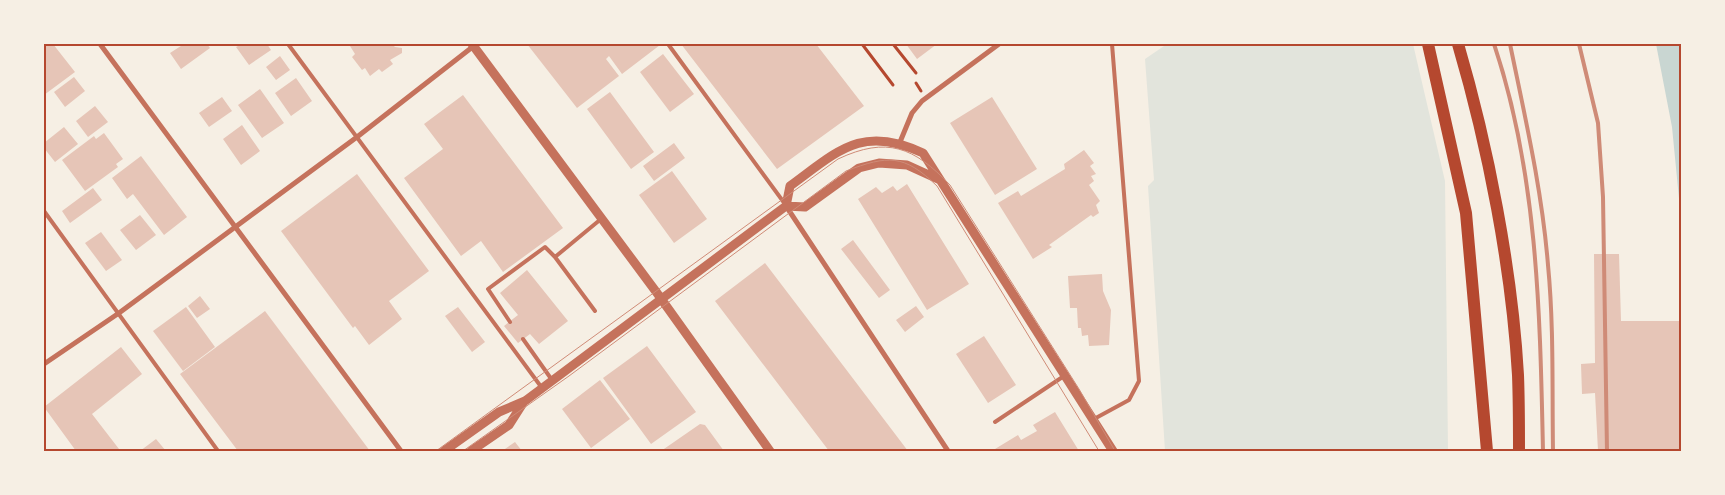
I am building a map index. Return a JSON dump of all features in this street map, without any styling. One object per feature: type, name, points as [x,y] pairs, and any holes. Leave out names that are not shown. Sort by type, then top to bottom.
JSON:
[{"type":"highway","points":[[1428,44],[1466,213],[1487,451]]},
{"type":"highway","points":[[1458,44],[1474,101],[1496,212],[1510,298],[1518,375],[1519,451]]},
{"type":"street","points":[[100,44],[401,451]]},
{"type":"street","points":[[900,142],[912,113],[922,101],[999,44]]},
{"type":"street","points":[[44,364],[119,313],[357,137],[474,45],[770,451]]},
{"type":"street","points":[[948,451],[786,206],[790,186],[842,148],[881,140],[900,142],[923,153],[1094,418],[1113,451]]},
{"type":"street","points":[[444,451],[499,412],[525,401],[660,298],[786,206],[805,207],[859,168],[879,163],[907,165],[940,180]]},
{"type":"street","points":[[471,451],[509,425],[525,401]]},
{"type":"lane","points":[[288,44],[542,388]]},
{"type":"lane","points":[[668,44],[786,206]]},
{"type":"lane","points":[[1094,418],[1129,400],[1139,381],[1112,44]]},
{"type":"lane","points":[[44,211],[218,451]]},
{"type":"lane","points":[[555,258],[601,219]]},
{"type":"lane","points":[[510,322],[488,289],[545,247],[595,311]]},
{"type":"lane","points":[[523,339],[552,381]]},
{"type":"lane","points":[[995,422],[1066,375]]},
{"type":"path","points":[[862,44],[893,85]]},
{"type":"path","points":[[893,44],[916,74]]},
{"type":"shaded area","points":[[1167,44],[1413,44],[1445,181],[1448,451],[1165,451],[1148,186],[1154,180],[1145,59]]},
{"type":"shaded area","points":[[1656,44],[1681,44],[1681,219],[1672,127]]},
{"type":"building","points":[[44,44],[53,44],[75,72],[44,95]]},
{"type":"building","points":[[184,44],[207,44],[210,48],[181,69],[170,53]]},
{"type":"building","points":[[242,44],[267,44],[271,50],[249,65],[236,47]]},
{"type":"building","points":[[353,44],[392,44],[395,47],[402,48],[402,53],[390,60],[393,64],[382,72],[379,69],[370,76],[365,68],[362,70],[352,57],[355,54],[350,46]]},
{"type":"building","points":[[527,44],[660,45],[622,74],[609,56],[606,59],[619,76],[577,108]]},
{"type":"building","points":[[681,44],[816,44],[864,106],[777,169]]},
{"type":"building","points":[[906,44],[937,44],[917,59]]},
{"type":"building","points":[[663,54],[694,94],[670,112],[640,72]]},
{"type":"building","points":[[280,56],[290,70],[276,80],[266,67]]},
{"type":"building","points":[[74,77],[85,91],[65,107],[54,92]]},
{"type":"building","points":[[296,78],[312,101],[291,116],[275,93]]},
{"type":"building","points":[[260,89],[284,123],[262,138],[238,105]]},
{"type":"building","points":[[610,92],[654,152],[631,169],[587,109]]},
{"type":"building","points":[[463,95],[563,228],[503,272],[481,241],[461,256],[404,178],[443,149],[424,124]]},
{"type":"building","points":[[222,97],[232,111],[209,127],[199,113]]},
{"type":"building","points":[[992,97],[1037,169],[995,195],[950,123]]},
{"type":"building","points":[[95,106],[108,122],[88,137],[76,121]]},
{"type":"building","points":[[242,125],[260,151],[241,165],[223,139]]},
{"type":"building","points":[[64,127],[78,144],[55,162],[44,148],[44,143]]},
{"type":"building","points":[[104,133],[123,159],[116,164],[118,167],[85,191],[62,160],[94,136],[96,139]]},
{"type":"building","points":[[674,143],[685,158],[654,181],[643,166]]},
{"type":"building","points":[[1084,150],[1094,163],[1090,166],[1096,174],[1091,176],[1094,181],[1089,185],[1100,201],[1096,205],[1099,213],[1093,217],[1091,215],[1049,245],[1052,247],[1033,259],[998,203],[1018,191],[1021,196],[1065,169],[1064,164]]},
{"type":"building","points":[[141,156],[187,217],[164,235],[133,194],[127,199],[112,178]]},
{"type":"building","points":[[672,171],[707,219],[674,243],[639,195]]},
{"type":"building","points":[[357,174],[429,271],[389,301],[402,319],[369,345],[355,326],[353,328],[281,231]]},
{"type":"building","points":[[907,184],[969,284],[927,310],[858,199],[876,187],[882,193],[893,186],[897,191]]},
{"type":"building","points":[[93,188],[102,200],[70,223],[62,211]]},
{"type":"building","points":[[140,215],[156,235],[136,250],[120,230]]},
{"type":"building","points":[[101,232],[122,260],[106,271],[85,243]]},
{"type":"building","points":[[853,240],[890,290],[879,298],[841,249]]},
{"type":"building","points":[[1594,254],[1619,254],[1621,321],[1681,321],[1681,451],[1598,451],[1595,393],[1582,394],[1581,364],[1595,363]]},
{"type":"building","points":[[765,263],[908,451],[829,451],[715,301]]},
{"type":"building","points":[[527,270],[568,321],[539,344],[530,334],[518,343],[504,326],[518,315],[500,293]]},
{"type":"building","points":[[1102,274],[1103,291],[1111,310],[1109,345],[1089,346],[1088,335],[1082,336],[1081,328],[1078,328],[1077,308],[1070,308],[1068,276]]},
{"type":"building","points":[[200,296],[210,309],[197,318],[188,306]]},
{"type":"building","points":[[916,306],[924,317],[905,332],[896,320]]},
{"type":"building","points":[[186,307],[215,347],[183,371],[153,331]]},
{"type":"building","points":[[458,307],[485,342],[472,352],[445,316]]},
{"type":"building","points":[[265,311],[370,451],[238,451],[180,374]]},
{"type":"building","points":[[984,336],[1016,385],[988,403],[956,354]]},
{"type":"building","points":[[647,346],[696,412],[651,444],[603,378]]},
{"type":"building","points":[[121,347],[142,374],[92,414],[119,449],[116,451],[76,451],[44,407]]},
{"type":"building","points":[[600,380],[630,419],[591,448],[562,409]]},
{"type":"building","points":[[1055,412],[1079,451],[997,451],[995,449],[1018,435],[1021,440],[1037,431],[1033,425]]},
{"type":"building","points":[[700,424],[705,425],[724,451],[661,451]]},
{"type":"building","points":[[156,439],[166,451],[140,451]]},
{"type":"building","points":[[515,442],[522,451],[502,451]]},
{"type":"tram line","points":[[436,451],[838,159],[855,152],[885,147],[899,149],[912,154],[937,172],[950,185],[1079,389],[1115,451]]},
{"type":"tram line","points":[[463,451],[569,376],[846,171],[885,160],[905,163],[915,168],[937,186],[1099,451]]},
{"type":"railway","points":[[1494,44],[1509,94],[1528,194],[1538,297],[1543,451]]},
{"type":"railway","points":[[1510,44],[1542,209],[1545,237],[1551,312],[1553,451]]},
{"type":"railway","points":[[1579,44],[1598,123],[1603,197],[1607,451]]}]
